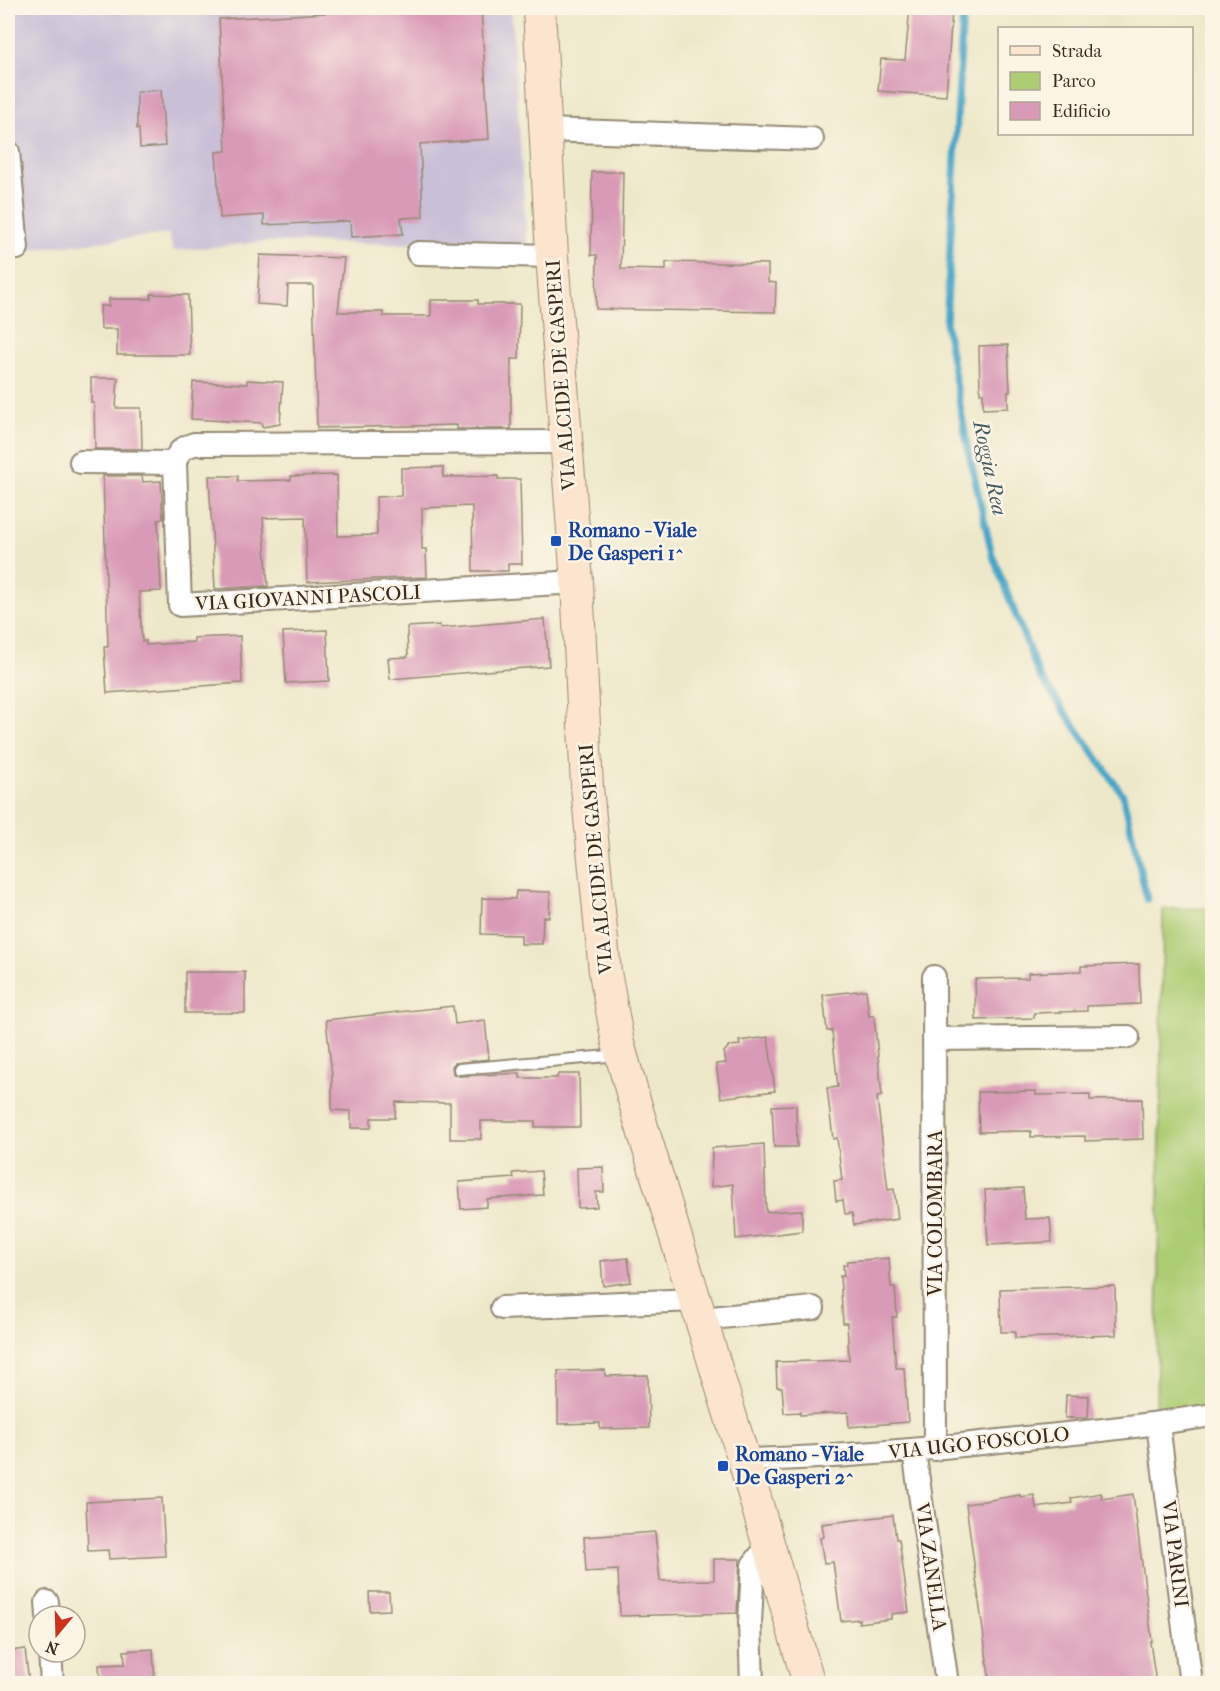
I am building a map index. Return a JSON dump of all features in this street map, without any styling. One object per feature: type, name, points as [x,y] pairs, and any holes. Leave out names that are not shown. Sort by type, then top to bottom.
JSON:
[{"type":"main road","name":"VIA ALCIDE DE GASPERI","points":[[539,8],[552,256],[577,582],[587,787],[605,972],[622,1055],[809,1683]]},
{"type":"street","points":[[545,130],[812,139]]},
{"type":"street","points":[[8,152],[17,248]]},
{"type":"street","points":[[418,253],[552,256]]},
{"type":"street","points":[[81,462],[175,463],[183,447],[194,444],[567,442]]},
{"type":"street","name":"VIA GIOVANNI PASCOLI","points":[[175,463],[180,605],[577,582]]},
{"type":"street","name":"VIA COLOMBARA","points":[[924,1450],[934,977]]},
{"type":"street","points":[[934,1039],[1128,1037]]},
{"type":"street","points":[[502,1308],[698,1310],[813,1308]]},
{"type":"street","name":"VIA UGO FOSCOLO","points":[[744,1460],[796,1459],[924,1450],[1158,1424],[1212,1415]]},
{"type":"street","name":"VIA PARINI","points":[[1158,1424],[1191,1683]]},
{"type":"street","name":"VIA ZANELLA","points":[[924,1450],[947,1683]]},
{"type":"street","points":[[752,1683],[750,1623],[753,1565],[759,1556],[769,1551]]},
{"type":"street","points":[[51,1664],[52,1683]]},
{"type":"lane","points":[[459,1069],[622,1055]]},
{"type":"shaded area","points":[[8,8],[511,8],[527,245],[261,242],[173,251],[169,234],[8,252]]},
{"type":"green space","points":[[1212,908],[1212,1412],[1156,1419],[1163,909]]},
{"type":"building","points":[[326,8],[364,8],[364,10],[481,8],[489,139],[420,144],[423,217],[401,218],[403,234],[351,237],[350,221],[264,225],[264,215],[220,218],[216,152],[226,151],[219,19],[326,13]]},
{"type":"building","points":[[910,8],[946,8],[946,11],[952,11],[946,96],[878,91],[881,59],[905,60]]},
{"type":"building","points":[[161,90],[165,146],[140,148],[139,129],[137,129],[137,92]]},
{"type":"building","points":[[592,172],[623,172],[621,269],[666,270],[666,262],[768,264],[768,282],[776,283],[775,312],[596,309],[597,255],[591,255]]},
{"type":"building","points":[[260,255],[344,258],[338,312],[383,312],[383,316],[431,316],[431,300],[478,300],[478,304],[520,304],[519,359],[511,359],[511,429],[457,429],[457,425],[317,428],[313,285],[288,285],[287,306],[257,304]]},
{"type":"building","points":[[151,294],[188,295],[190,355],[117,355],[117,329],[101,329],[100,306],[109,306],[109,299],[151,299]]},
{"type":"building","points":[[1008,345],[1010,392],[1008,392],[1008,408],[983,409],[983,393],[980,393],[979,346]]},
{"type":"building","points":[[91,378],[118,378],[116,408],[141,408],[142,449],[95,449]]},
{"type":"building","points":[[247,380],[283,382],[280,424],[262,427],[262,423],[191,419],[193,382],[247,384]]},
{"type":"building","points":[[443,467],[443,477],[498,476],[498,479],[520,479],[522,564],[508,564],[508,571],[473,571],[472,506],[422,508],[422,549],[426,549],[427,577],[307,582],[305,517],[263,518],[268,586],[215,589],[209,476],[238,476],[238,481],[291,480],[291,476],[337,475],[338,536],[377,535],[376,497],[401,496],[401,468]]},
{"type":"building","points":[[103,476],[142,476],[143,482],[161,481],[163,519],[158,520],[161,591],[139,592],[142,641],[146,641],[146,645],[194,642],[194,638],[240,636],[242,683],[107,693],[104,647],[108,647]]},
{"type":"building","points":[[545,619],[549,666],[390,679],[388,658],[408,657],[407,627],[440,625],[440,628]]},
{"type":"building","points":[[327,630],[329,681],[286,683],[283,632]]},
{"type":"building","points":[[516,891],[550,892],[549,917],[543,917],[542,944],[521,944],[521,935],[481,934],[482,898],[515,899]]},
{"type":"building","points":[[1139,964],[1140,1004],[1087,1006],[1087,1011],[1034,1013],[1034,1018],[976,1020],[975,979],[1028,978],[1028,973],[1081,971],[1081,966]]},
{"type":"building","points":[[185,972],[245,972],[245,1013],[185,1013]]},
{"type":"building","points":[[866,990],[869,1016],[874,1016],[882,1096],[877,1097],[888,1190],[894,1189],[898,1219],[854,1225],[852,1213],[845,1214],[843,1200],[836,1201],[834,1181],[842,1180],[837,1138],[833,1139],[827,1088],[838,1087],[832,1031],[827,1031],[823,995]]},
{"type":"building","points":[[453,1006],[455,1024],[485,1020],[489,1059],[455,1063],[452,1066],[453,1074],[460,1076],[520,1073],[520,1078],[557,1078],[558,1074],[579,1074],[580,1127],[535,1127],[535,1121],[481,1121],[481,1139],[450,1139],[450,1103],[396,1102],[395,1118],[371,1118],[371,1128],[351,1128],[351,1111],[332,1110],[332,1076],[326,1020]]},
{"type":"building","points":[[768,1037],[775,1091],[721,1098],[716,1064],[726,1063],[724,1052],[729,1046],[740,1045],[739,1041]]},
{"type":"building","points":[[1036,1091],[1036,1095],[1090,1094],[1090,1100],[1142,1099],[1143,1139],[1085,1141],[1085,1136],[1031,1137],[1031,1131],[979,1132],[978,1092]]},
{"type":"building","points":[[796,1105],[797,1147],[774,1147],[772,1106]]},
{"type":"building","points":[[764,1144],[766,1212],[802,1210],[802,1231],[736,1239],[733,1184],[711,1187],[712,1148]]},
{"type":"building","points":[[603,1167],[604,1192],[596,1192],[597,1207],[578,1208],[577,1168]]},
{"type":"building","points":[[541,1171],[543,1195],[487,1199],[487,1207],[461,1209],[459,1182],[514,1178],[513,1173]]},
{"type":"building","points":[[1023,1188],[1025,1219],[1050,1218],[1052,1242],[988,1245],[985,1190]]},
{"type":"building","points":[[628,1258],[631,1282],[603,1286],[601,1261]]},
{"type":"building","points":[[889,1258],[891,1287],[895,1287],[897,1317],[892,1317],[896,1368],[904,1368],[908,1422],[849,1427],[848,1412],[800,1415],[800,1412],[784,1413],[782,1387],[777,1387],[776,1362],[849,1360],[847,1323],[843,1323],[840,1276],[844,1276],[843,1265],[847,1265],[847,1261]]},
{"type":"building","points":[[1115,1286],[1116,1335],[1015,1338],[1015,1332],[1001,1332],[1000,1289]]},
{"type":"building","points":[[605,1370],[605,1376],[648,1375],[649,1428],[600,1429],[600,1423],[558,1424],[558,1371]]},
{"type":"building","points":[[1066,1395],[1089,1396],[1088,1418],[1065,1418]]},
{"type":"building","points":[[1101,1493],[1102,1499],[1133,1494],[1156,1683],[990,1683],[966,1504],[1020,1495],[1020,1497],[1034,1495],[1036,1508],[1072,1503],[1071,1498]]},
{"type":"building","points":[[162,1498],[165,1556],[109,1559],[108,1550],[88,1551],[86,1502]]},
{"type":"building","points":[[893,1515],[896,1539],[899,1539],[909,1612],[891,1614],[891,1619],[859,1623],[859,1619],[841,1621],[833,1562],[824,1563],[820,1538],[824,1537],[822,1524]]},
{"type":"building","points":[[655,1532],[660,1581],[714,1580],[714,1559],[740,1559],[737,1613],[620,1616],[618,1570],[586,1572],[584,1537]]},
{"type":"building","points":[[369,1592],[389,1592],[390,1610],[370,1611]]},
{"type":"building","points":[[25,1649],[29,1683],[8,1683],[8,1651]]},
{"type":"building","points":[[153,1649],[155,1683],[100,1683],[99,1665],[125,1664],[124,1651]]},
{"type":"waterway","name":"Roggia Rea","points":[[963,8],[946,326],[967,444],[992,554],[1039,675],[1123,795],[1147,899]]},
{"type":"place","name":"Romano - Viale De Gasperi 1^","points":[[556,541]]},
{"type":"place","name":"Romano - Viale De Gasperi 2^","points":[[723,1466]]}]
